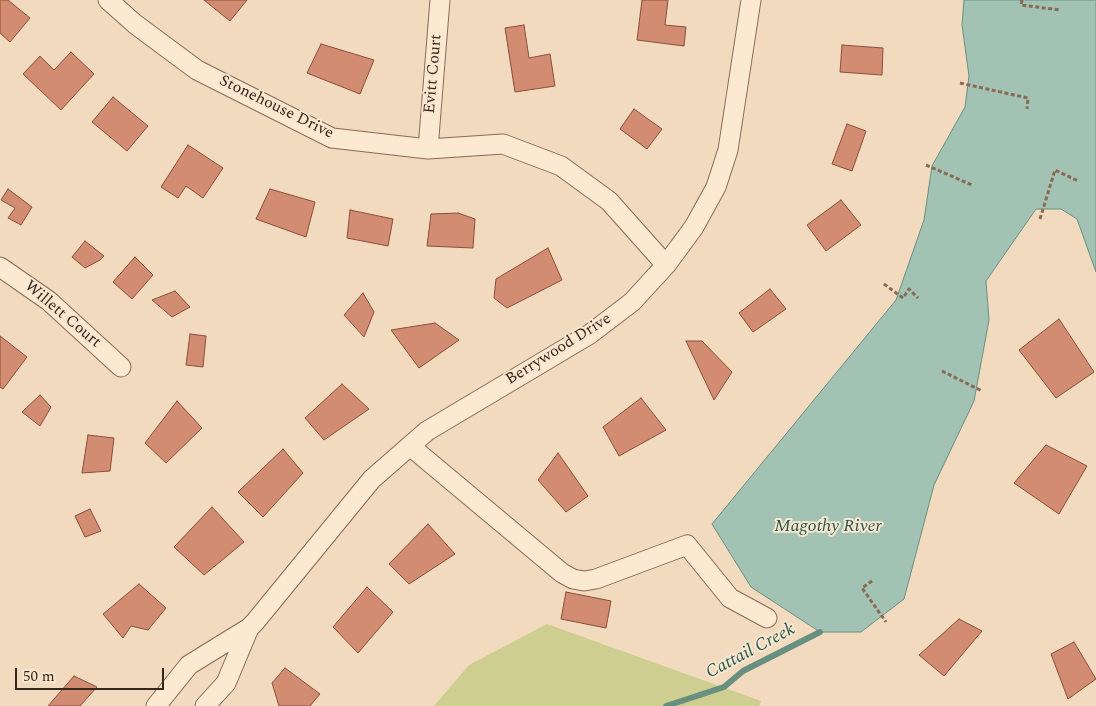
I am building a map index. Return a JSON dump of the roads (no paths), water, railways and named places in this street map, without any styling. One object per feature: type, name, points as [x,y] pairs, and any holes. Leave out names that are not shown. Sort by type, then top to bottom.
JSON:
[{"type":"street","name":"Stonehouse Drive","points":[[108,0],[135,24],[197,70],[332,138],[428,149],[503,144],[561,166],[609,201],[666,265]]},
{"type":"street","name":"Evitt Court","points":[[428,149],[440,0]]},
{"type":"street","name":"Berrywood Drive","points":[[156,706],[189,665],[248,628],[284,588],[372,479],[410,446],[431,428],[590,334],[632,302],[666,265],[694,227],[716,187],[728,150],[751,0]]},
{"type":"street","name":"Willett Court","points":[[0,267],[49,301],[120,367]]},
{"type":"street","points":[[410,446],[562,573],[584,581],[596,579],[687,546],[730,598],[767,618]]},
{"type":"street","name":"Berrywood Drive","points":[[205,706],[226,683],[248,628]]},
{"type":"water","name":"Magothy River","points":[[964,0],[1096,0],[1096,272],[1077,219],[1061,209],[1036,209],[986,281],[989,320],[974,401],[934,485],[904,599],[861,632],[820,632],[751,587],[712,524],[896,300],[924,220],[932,166],[965,107],[969,76],[962,25]]},
{"type":"waterway","name":"Cattail Creek","points":[[666,706],[724,687],[743,671],[820,632]]}]
